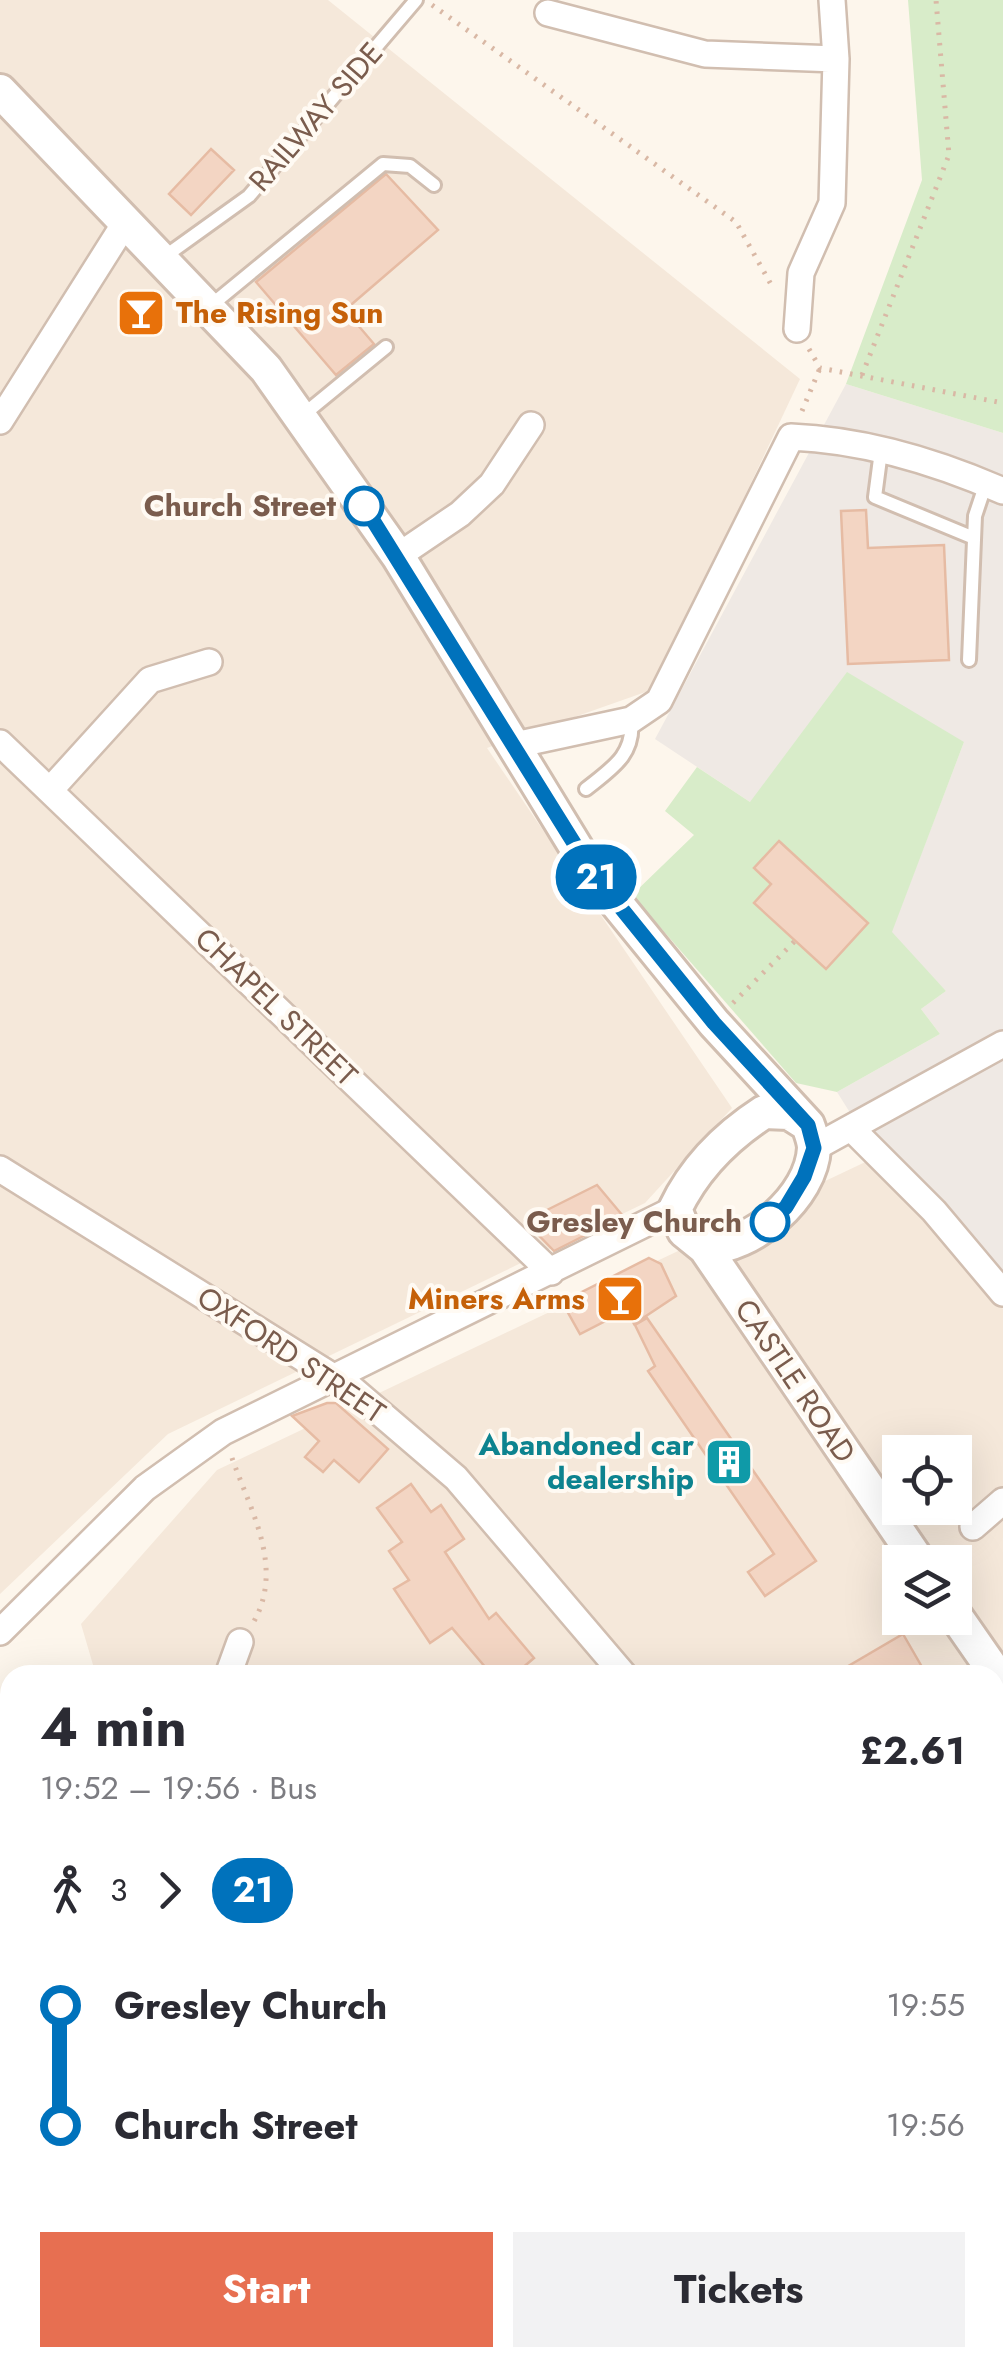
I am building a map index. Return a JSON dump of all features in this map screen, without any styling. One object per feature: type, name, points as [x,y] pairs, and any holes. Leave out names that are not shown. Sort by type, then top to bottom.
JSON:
[{"type":"street","points":[[797,329],[801,273],[832,203],[836,59],[832,0]]},
{"type":"street","points":[[548,13],[705,54],[836,59]]},
{"type":"street","points":[[0,91],[266,369],[398,556],[592,872],[811,1136]]},
{"type":"street","points":[[0,421],[126,223]]},
{"type":"street","points":[[398,556],[460,514],[492,484],[531,425]]},
{"type":"street","points":[[515,745],[631,720],[658,701],[791,437],[833,439],[994,487]]},
{"type":"street","points":[[51,789],[150,680],[209,662]]},
{"type":"street","name":"CHAPEL STREET","points":[[0,742],[551,1272]]},
{"type":"street","points":[[811,1136],[853,1130],[1003,1044]]},
{"type":"street","points":[[742,1126],[753,1103],[753,1063]]},
{"type":"street","points":[[0,1632],[145,1488],[222,1432],[675,1209],[686,1186],[742,1126],[764,1112],[790,1113],[811,1136]]},
{"type":"street","points":[[853,1130],[934,1211],[1003,1293]]},
{"type":"street","points":[[705,1248],[726,1248],[764,1228],[786,1207],[811,1136]]},
{"type":"street","name":"OXFORD STREET","points":[[0,1170],[333,1376],[456,1478],[615,1665]]},
{"type":"street","name":"CASTLE ROAD","points":[[675,1209],[684,1231],[705,1248],[907,1545]]},
{"type":"street","points":[[973,1527],[1003,1501]]},
{"type":"street","points":[[968,1635],[987,1665]]},
{"type":"street","points":[[232,1665],[240,1642]]},
{"type":"lane","name":"RAILWAY SIDE","points":[[160,260],[250,196],[416,0]]},
{"type":"lane","points":[[208,309],[383,164],[410,166],[434,185]]},
{"type":"lane","points":[[301,417],[386,347]]},
{"type":"lane","points":[[881,451],[875,496],[974,538]]},
{"type":"lane","points":[[969,660],[975,516],[994,487]]},
{"type":"lane","points":[[586,789],[620,762],[633,738],[631,720]]},
{"type":"path","points":[[426,0],[736,222],[820,368],[1003,403]]},
{"type":"path","points":[[862,376],[949,154],[936,0]]},
{"type":"path","points":[[791,437],[820,368]]},
{"type":"path","points":[[714,1023],[795,940]]},
{"type":"path","points":[[222,1432],[269,1570],[267,1594],[240,1642]]},
{"type":"shaded area","points":[[0,0],[328,0],[800,379],[654,689],[487,748],[732,1108],[645,1203],[168,1434],[0,1594]]},
{"type":"shaded area","points":[[846,384],[1003,433],[1003,1309],[878,1157],[837,1092],[940,1034],[921,1009],[946,991],[891,933],[964,742],[750,802],[655,739]]},
{"type":"shaded area","points":[[878,1156],[1003,1309],[1003,1665],[93,1665],[81,1624],[217,1470]]},
{"type":"green space","points":[[908,0],[1003,0],[1003,433],[846,384],[922,180]]},
{"type":"green space","points":[[847,672],[964,742],[892,932],[946,991],[921,1009],[940,1034],[837,1092],[796,1083],[632,895],[694,835],[665,811],[697,767],[750,802]]},
{"type":"building","points":[[211,149],[234,170],[191,215],[169,194]]},
{"type":"building","points":[[386,174],[438,230],[345,310],[374,344],[336,375],[256,282]]},
{"type":"building","points":[[866,510],[868,548],[944,545],[949,660],[848,664],[841,511]]},
{"type":"building","points":[[779,841],[868,923],[826,969],[754,903],[771,884],[754,868]]},
{"type":"building","points":[[597,1185],[623,1216],[554,1251],[525,1221]]},
{"type":"building","name":"Miners Arms","points":[[649,1258],[661,1264],[676,1296],[634,1324],[627,1310],[580,1334],[562,1302]]},
{"type":"building","name":"Abandoned car dealership","points":[[647,1318],[816,1561],[765,1596],[748,1572],[774,1554],[648,1371],[655,1366],[635,1325]]},
{"type":"building","points":[[336,1403],[388,1449],[359,1482],[334,1460],[323,1472],[305,1457],[319,1441],[292,1416]]},
{"type":"building","points":[[411,1484],[431,1512],[441,1505],[464,1539],[445,1552],[489,1619],[496,1613],[534,1658],[526,1665],[483,1665],[452,1628],[430,1643],[394,1589],[409,1580],[389,1551],[402,1542],[377,1508]]},
{"type":"building","points":[[904,1635],[921,1665],[850,1665]]},
{"type":"bus line","name":"21","points":[[364,506],[592,872],[714,1023],[780,1089],[808,1125],[814,1148],[804,1177],[786,1207],[770,1222]]},
{"type":"place","name":"The Rising Sun","points":[[141,313]]},
{"type":"place","name":"Church Street","points":[[364,506]]},
{"type":"place","name":"Gresley Church","points":[[770,1222]]},
{"type":"place","name":"Miners Arms","points":[[620,1299]]},
{"type":"place","name":"Abandoned car dealership","points":[[729,1462]]}]
